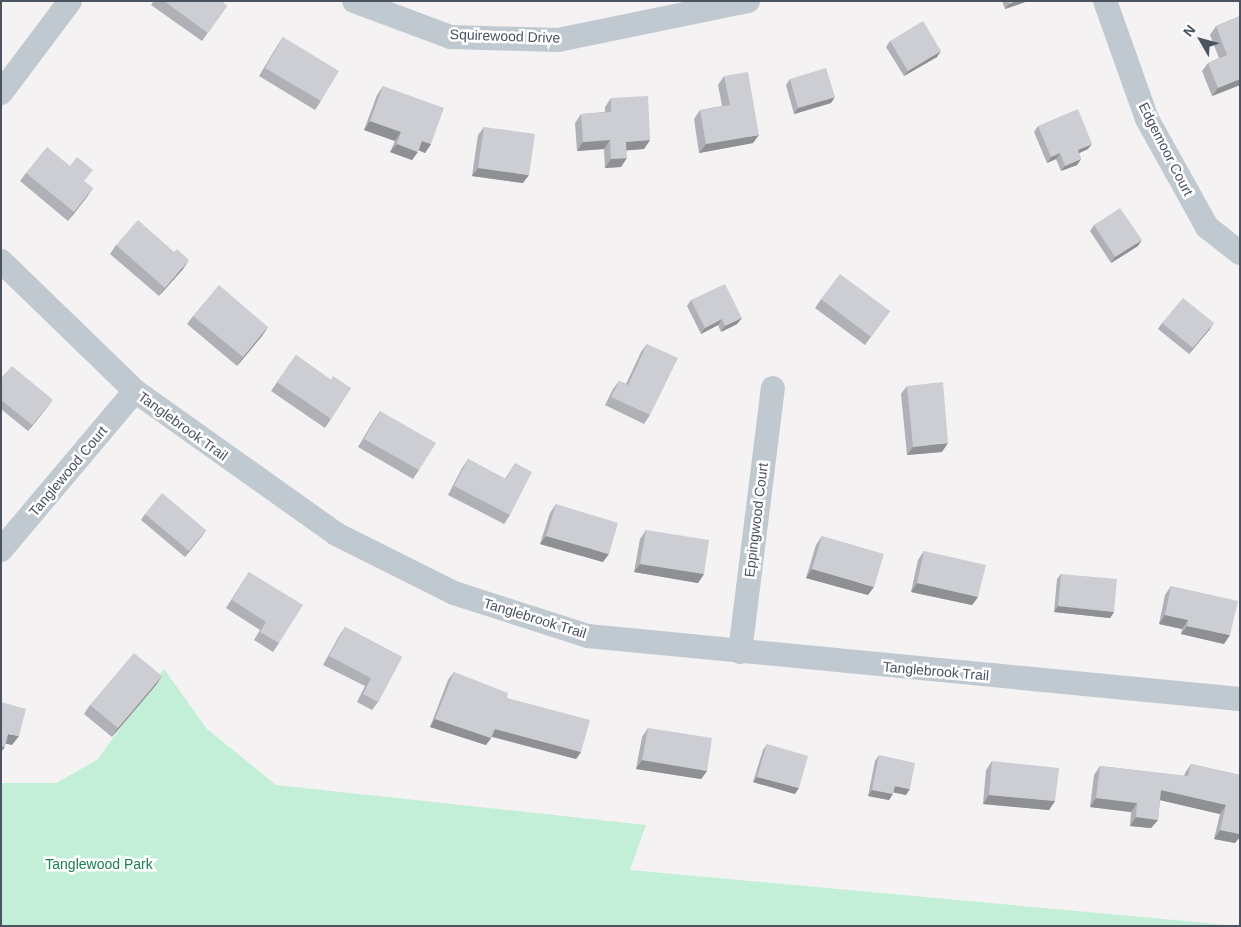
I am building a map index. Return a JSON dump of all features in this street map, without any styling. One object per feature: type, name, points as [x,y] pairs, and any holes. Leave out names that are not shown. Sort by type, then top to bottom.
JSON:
[{"type":"street","points":[[1,93],[70,1]]},
{"type":"street","name":"Squirewood Drive","points":[[354,1],[451,37],[558,40],[748,1]]},
{"type":"street","name":"Edgemoor Court","points":[[1105,1],[1147,119],[1207,227],[1240,253]]},
{"type":"street","name":"Tanglebrook Trail","points":[[1,261],[135,391],[336,534],[454,593],[588,636],[1240,700]]},
{"type":"street","name":"Eppingwood Court","points":[[740,652],[773,388]]},
{"type":"street","name":"Tanglewood Court","points":[[1,550],[135,391]]},
{"type":"green space","name":"Tanglewood Park","points":[[164,669],[207,729],[276,785],[646,825],[630,870],[1240,926],[1,926],[1,783],[56,783],[97,760]]},
{"type":"building","points":[[164,1],[221,1],[227,6],[208,33]]},
{"type":"building","points":[[1240,16],[1240,79],[1218,88],[1208,63],[1227,55],[1216,26]]},
{"type":"building","points":[[923,21],[941,51],[908,71],[890,41]]},
{"type":"building","points":[[283,37],[339,71],[321,101],[265,68]]},
{"type":"building","points":[[826,68],[835,97],[798,108],[790,79]]},
{"type":"building","points":[[748,72],[759,135],[706,144],[700,110],[730,105],[724,76]]},
{"type":"building","points":[[383,86],[444,108],[431,144],[422,141],[418,152],[397,144],[401,132],[370,121]]},
{"type":"building","points":[[648,96],[650,140],[626,142],[627,158],[611,159],[610,140],[583,142],[581,114],[611,112],[611,98]]},
{"type":"building","points":[[1078,109],[1092,144],[1078,150],[1081,159],[1065,166],[1060,153],[1051,157],[1038,126]]},
{"type":"building","points":[[484,127],[535,134],[529,175],[478,168]]},
{"type":"building","points":[[47,147],[70,166],[77,157],[93,170],[84,181],[93,188],[74,212],[26,173]]},
{"type":"building","points":[[1120,208],[1142,240],[1115,257],[1094,225]]},
{"type":"building","points":[[138,220],[174,252],[177,249],[189,260],[165,288],[116,245]]},
{"type":"building","points":[[840,274],[890,311],[871,337],[821,299]]},
{"type":"building","points":[[725,284],[742,318],[725,326],[722,319],[705,328],[691,300]]},
{"type":"building","points":[[219,285],[268,327],[243,357],[193,316]]},
{"type":"building","points":[[1183,298],[1214,323],[1193,348],[1162,323]]},
{"type":"building","points":[[647,344],[678,358],[650,415],[611,397],[619,381],[628,385]]},
{"type":"building","points":[[296,355],[331,380],[333,376],[351,388],[331,419],[277,382]]},
{"type":"building","points":[[12,366],[53,400],[32,425],[1,400],[1,378]]},
{"type":"building","points":[[943,382],[948,443],[913,447],[907,386]]},
{"type":"building","points":[[380,411],[436,443],[419,470],[364,439]]},
{"type":"building","points":[[468,459],[506,479],[515,463],[532,472],[510,515],[454,486]]},
{"type":"building","points":[[162,493],[206,530],[189,551],[145,514]]},
{"type":"building","points":[[556,504],[618,523],[609,554],[546,536]]},
{"type":"building","points":[[646,530],[709,540],[704,574],[640,564]]},
{"type":"building","points":[[822,536],[884,554],[874,587],[812,569]]},
{"type":"building","points":[[924,551],[986,565],[978,597],[917,583]]},
{"type":"building","points":[[249,572],[303,605],[279,643],[260,632],[266,622],[232,600]]},
{"type":"building","points":[[1061,574],[1117,579],[1114,612],[1058,606]]},
{"type":"building","points":[[1171,586],[1238,601],[1230,635],[1187,626],[1188,620],[1165,615]]},
{"type":"building","points":[[345,627],[402,657],[378,702],[363,694],[371,678],[329,656]]},
{"type":"building","points":[[134,653],[162,676],[118,728],[90,705]]},
{"type":"building","points":[[454,672],[508,693],[507,698],[590,720],[581,752],[495,729],[491,738],[435,719]]},
{"type":"building","points":[[1,702],[26,709],[19,736],[8,734],[5,747],[1,746]]},
{"type":"building","points":[[648,728],[712,738],[707,771],[642,760]]},
{"type":"building","points":[[767,744],[808,756],[799,788],[757,777]]},
{"type":"building","points":[[879,755],[915,763],[910,789],[895,786],[893,794],[872,790]]},
{"type":"building","points":[[992,761],[1059,768],[1055,801],[989,795]]},
{"type":"building","points":[[1191,764],[1240,775],[1240,834],[1220,830],[1226,805],[1161,790],[1158,820],[1136,817],[1137,803],[1096,798],[1100,766],[1188,776]]}]
